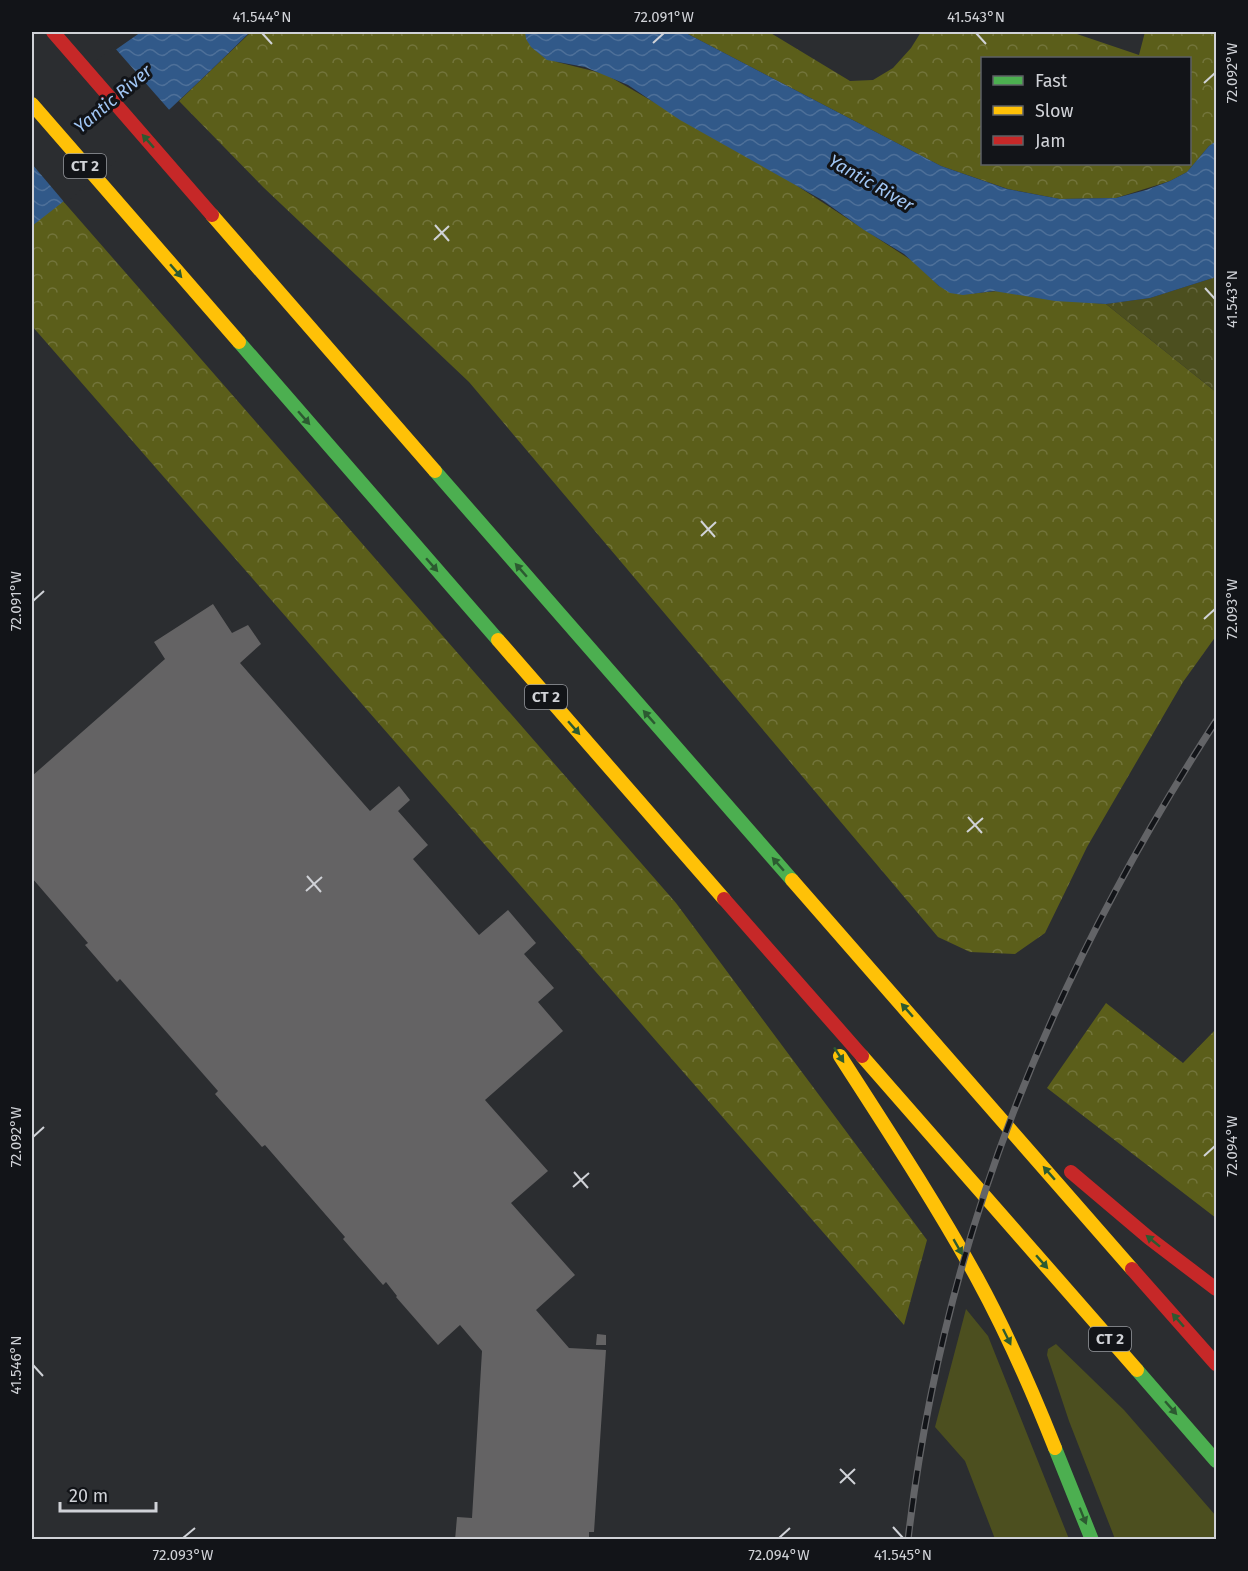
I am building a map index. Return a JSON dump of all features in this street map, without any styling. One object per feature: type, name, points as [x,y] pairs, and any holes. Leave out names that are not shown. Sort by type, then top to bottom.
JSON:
[{"type":"highway","points":[[53,32],[923,1029],[988,1099],[1034,1144],[1216,1364]]},
{"type":"highway","name":"CT 2","points":[[32,104],[1216,1461]]},
{"type":"highway","points":[[758,937],[827,1038],[936,1209],[980,1285],[1024,1374],[1092,1539]]},
{"type":"highway","points":[[1058,1160],[1149,1238],[1216,1289]]},
{"type":"green space","points":[[251,32],[527,32],[557,62],[605,74],[779,174],[914,262],[939,286],[968,294],[998,291],[1046,299],[1106,304],[1216,392],[1216,636],[1183,682],[1087,847],[1045,933],[1015,954],[970,952],[938,937],[469,382],[263,187],[179,101]]},
{"type":"green space","points":[[684,32],[769,32],[850,81],[873,80],[893,68],[911,48],[921,32],[1071,32],[1139,55],[1145,32],[1216,32],[1216,143],[1209,146],[1187,172],[1170,181],[1116,198],[1060,199],[1008,189],[941,166]]},
{"type":"green space","points":[[63,201],[676,903],[927,1240],[904,1325],[32,326],[32,225]]},
{"type":"green space","points":[[1216,277],[1216,392],[1106,304],[1150,298]]},
{"type":"green space","points":[[1106,1003],[1183,1063],[1216,1029],[1216,1218],[1047,1088]]},
{"type":"green space","points":[[966,1309],[988,1336],[1069,1539],[995,1539],[965,1461],[935,1427]]},
{"type":"green space","points":[[1056,1344],[1124,1410],[1216,1516],[1216,1539],[1115,1539],[1069,1421],[1047,1355],[1048,1349]]},
{"type":"water","name":"Yantic River","points":[[141,32],[250,32],[144,132],[32,226],[32,113],[64,86]]},
{"type":"water","name":"Yantic River","points":[[525,32],[684,32],[941,166],[1007,189],[1060,199],[1116,198],[1146,190],[1187,172],[1216,141],[1216,277],[1150,298],[1106,304],[1055,301],[994,291],[963,295],[950,293],[904,254],[864,230],[822,200],[680,120],[628,85],[585,67],[547,60],[531,47]]},
{"type":"pier","points":[[114,47],[171,112],[122,157],[65,203],[32,164],[32,109],[62,84]]},
{"type":"building","points":[[213,604],[232,633],[248,625],[261,644],[240,663],[370,811],[399,786],[410,800],[398,811],[428,845],[413,859],[479,935],[508,910],[536,943],[524,954],[554,988],[538,1002],[563,1031],[485,1100],[548,1171],[511,1203],[575,1275],[536,1310],[569,1348],[606,1350],[594,1532],[589,1532],[589,1540],[455,1540],[457,1517],[472,1518],[482,1351],[460,1325],[438,1345],[396,1297],[386,1282],[383,1285],[343,1239],[345,1237],[265,1145],[262,1147],[215,1094],[218,1091],[120,979],[117,982],[85,945],[88,943],[32,878],[32,776],[165,659],[154,642]]},
{"type":"building","points":[[597,1334],[606,1335],[606,1345],[596,1345]]},
{"type":"railway","points":[[908,1540],[925,1428],[948,1320],[977,1215],[1013,1112],[1055,1012],[1103,914],[1157,817],[1216,721]]},
{"type":"traffic: fast","points":[[239,342],[498,640]]},
{"type":"traffic: fast","points":[[435,471],[792,880]]},
{"type":"traffic: fast","points":[[1137,1370],[1216,1461]]},
{"type":"traffic: fast","points":[[1055,1448],[1092,1540]]},
{"type":"traffic: slow","points":[[32,104],[239,342]]},
{"type":"traffic: slow","points":[[212,215],[435,471]]},
{"type":"traffic: slow","points":[[498,640],[724,899]]},
{"type":"traffic: slow","points":[[792,880],[1132,1269]]},
{"type":"traffic: slow","points":[[840,1056],[928,1194],[977,1278],[1019,1362],[1055,1448]]},
{"type":"traffic: slow","points":[[862,1056],[1137,1370]]},
{"type":"traffic: jam","points":[[53,32],[212,215]]},
{"type":"traffic: jam","points":[[724,899],[862,1056]]},
{"type":"traffic: jam","points":[[1071,1172],[1149,1238],[1216,1289]]},
{"type":"traffic: jam","points":[[1132,1269],[1216,1364]]}]
